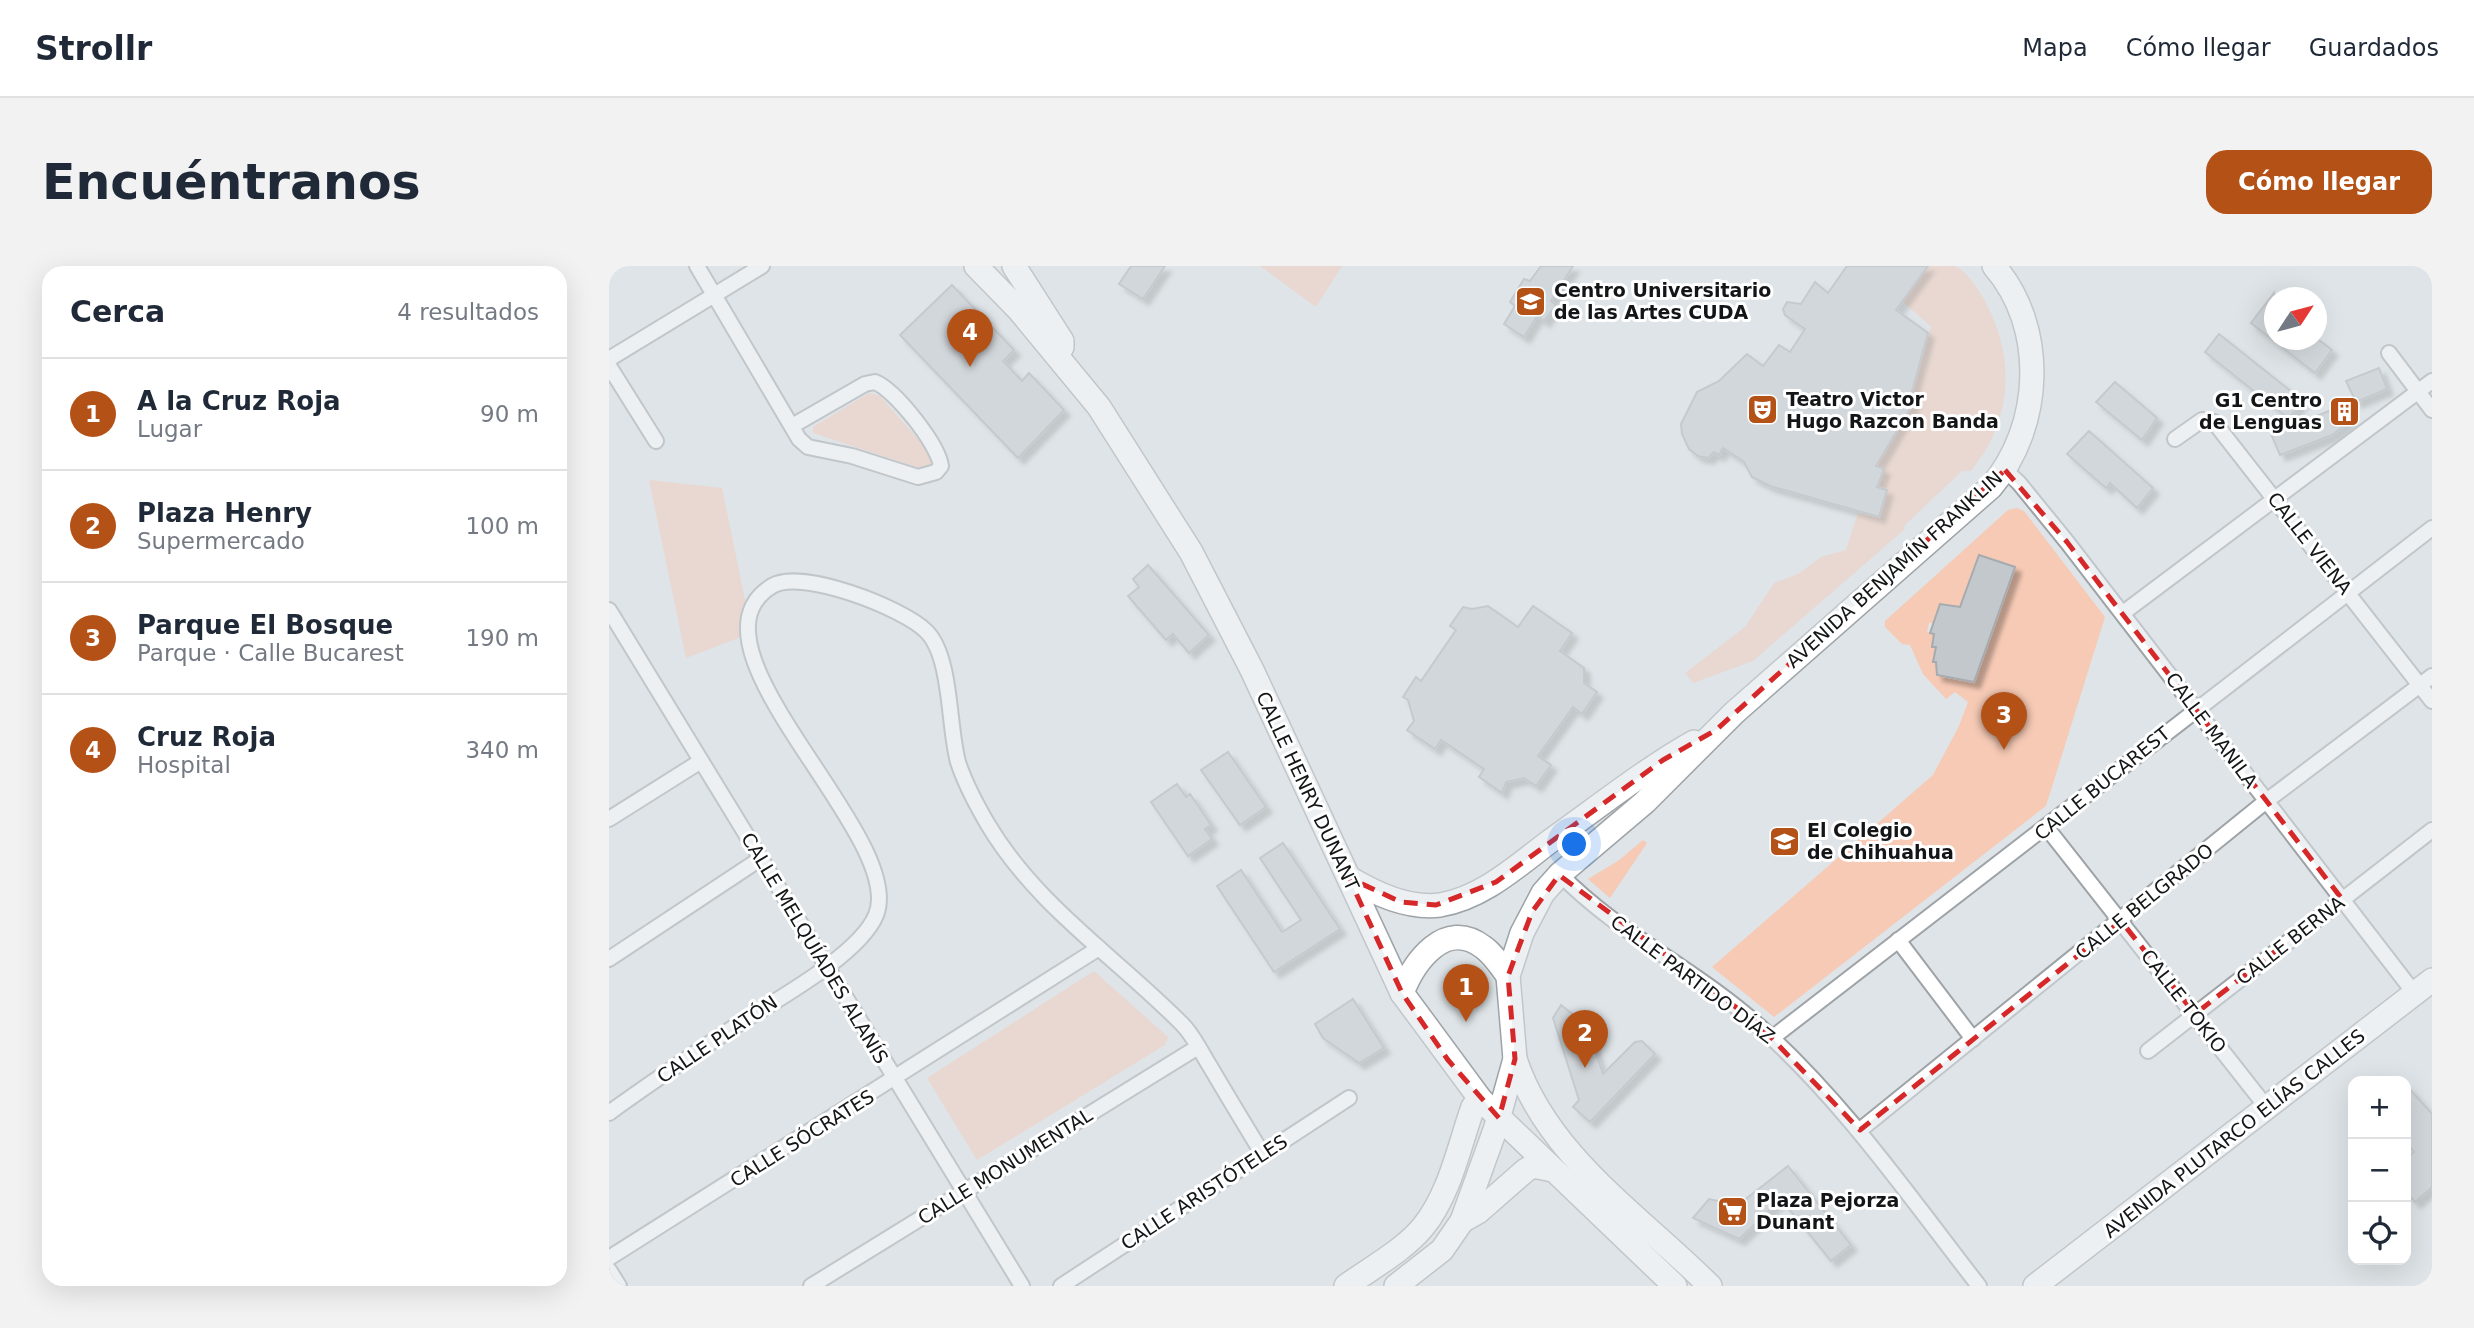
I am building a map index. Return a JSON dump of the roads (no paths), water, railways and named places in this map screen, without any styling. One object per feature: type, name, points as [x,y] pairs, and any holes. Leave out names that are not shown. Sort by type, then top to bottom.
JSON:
[{"type":"main road","name":"CALLE HENRY DUNANT","points":[[976,266],[1063,361],[1115,428],[1191,552],[1252,670],[1402,993],[1481,1100],[1675,1286]]},
{"type":"main road","points":[[1014,266],[1062,341],[1063,361]]},
{"type":"main road","name":"AVENIDA BENJAMÍN FRANKLIN","points":[[1716,730],[1991,486],[2005,470],[2018,444],[2027,414],[2032,382],[2032,351],[2020,308],[2011,288],[1994,266]]},
{"type":"main road","points":[[1349,878],[1373,892],[1401,902],[1436,905],[1458,901],[1496,882],[1663,760],[1716,730]]},
{"type":"main road","points":[[1710,1286],[1571,1154],[1547,1127],[1515,1059],[1508,976],[1531,912],[1560,874],[1645,802],[1716,730]]},
{"type":"main road","points":[[1402,993],[1412,968],[1424,953],[1436,944],[1454,939],[1470,940],[1483,947],[1508,976]]},
{"type":"main road","name":"AVENIDA PLUTARCO ELÍAS CALLES","points":[[2035,1286],[2423,987]]},
{"type":"main road","points":[[1396,1286],[1442,1250],[1462,1221],[1499,1118],[1515,1059]]},
{"type":"main road","points":[[1346,1286],[1398,1250],[1422,1229],[1441,1196],[1473,1107],[1481,1100]]},
{"type":"main road","points":[[1462,1221],[1478,1212],[1533,1166],[1553,1170]]},
{"type":"street","points":[[697,266],[792,426],[808,447],[852,456],[918,477],[936,472],[941,466],[936,447],[889,391],[875,382],[865,384],[792,426]]},
{"type":"street","points":[[609,359],[762,266]]},
{"type":"street","points":[[2389,353],[2432,410]]},
{"type":"street","points":[[609,366],[656,441]]},
{"type":"street","points":[[2123,614],[2277,501],[2432,381]]},
{"type":"street","name":"CALLE VIENA","points":[[2175,439],[2202,420],[2214,422],[2432,701]]},
{"type":"street","name":"CALLE MANILA","points":[[2005,470],[2019,483],[2123,614],[2342,899],[2423,987]]},
{"type":"street","name":"CALLE BUCAREST","points":[[1772,1038],[2432,528]]},
{"type":"street","name":"CALLE PLATÓN","points":[[609,1113],[826,966],[861,939],[878,911],[879,887],[872,860],[858,833],[781,716],[754,655],[750,618],[754,604],[770,586],[783,580],[823,584],[901,614],[934,639],[941,659],[958,761],[976,804],[1025,878],[1099,948]]},
{"type":"street","name":"CALLE MELQUÍADES ALANÍS","points":[[609,610],[1022,1286]]},
{"type":"street","name":"CALLE BELGRADO","points":[[1860,1130],[2122,921],[2265,802],[2432,676]]},
{"type":"street","points":[[609,819],[701,761]]},
{"type":"street","name":"CALLE TOKIO","points":[[2047,828],[2268,1109]]},
{"type":"street","name":"CALLE BERNA","points":[[2148,1051],[2432,830]]},
{"type":"street","points":[[609,959],[760,859]]},
{"type":"street","name":"CALLE PARTIDO DÍAZ","points":[[1560,874],[1604,912],[1736,1008],[1772,1038],[1860,1130],[1979,1286]]},
{"type":"street","points":[[1898,940],[1973,1040]]},
{"type":"street","points":[[1099,948],[1185,1026],[1262,1153]]},
{"type":"street","name":"CALLE SÓCRATES","points":[[609,1258],[895,1080],[1099,948]]},
{"type":"street","name":"CALLE MONUMENTAL","points":[[811,1286],[1198,1047]]},
{"type":"street","name":"CALLE ARISTÓTELES","points":[[1061,1286],[1349,1098]]},
{"type":"street","points":[[609,1270],[619,1286]]},
{"type":"place","name":"Centro Universitario de las Artes CUDA","points":[[1531,301]]},
{"type":"place","name":"Cruz Roja","points":[[970,367]]},
{"type":"place","name":"Teatro Victor Hugo Razcon Banda","points":[[1763,410]]},
{"type":"place","name":"G1 Centro de Lenguas","points":[[2345,411]]},
{"type":"place","name":"Parque El Bosque","points":[[2004,750]]},
{"type":"place","name":"El Colegio de Chihuahua","points":[[1784,841]]},
{"type":"place","name":"A la Cruz Roja","points":[[1466,1022]]},
{"type":"place","name":"Plaza Henry","points":[[1585,1068]]},
{"type":"place","name":"Plaza Pejorza Dunant","points":[[1733,1211]]}]
